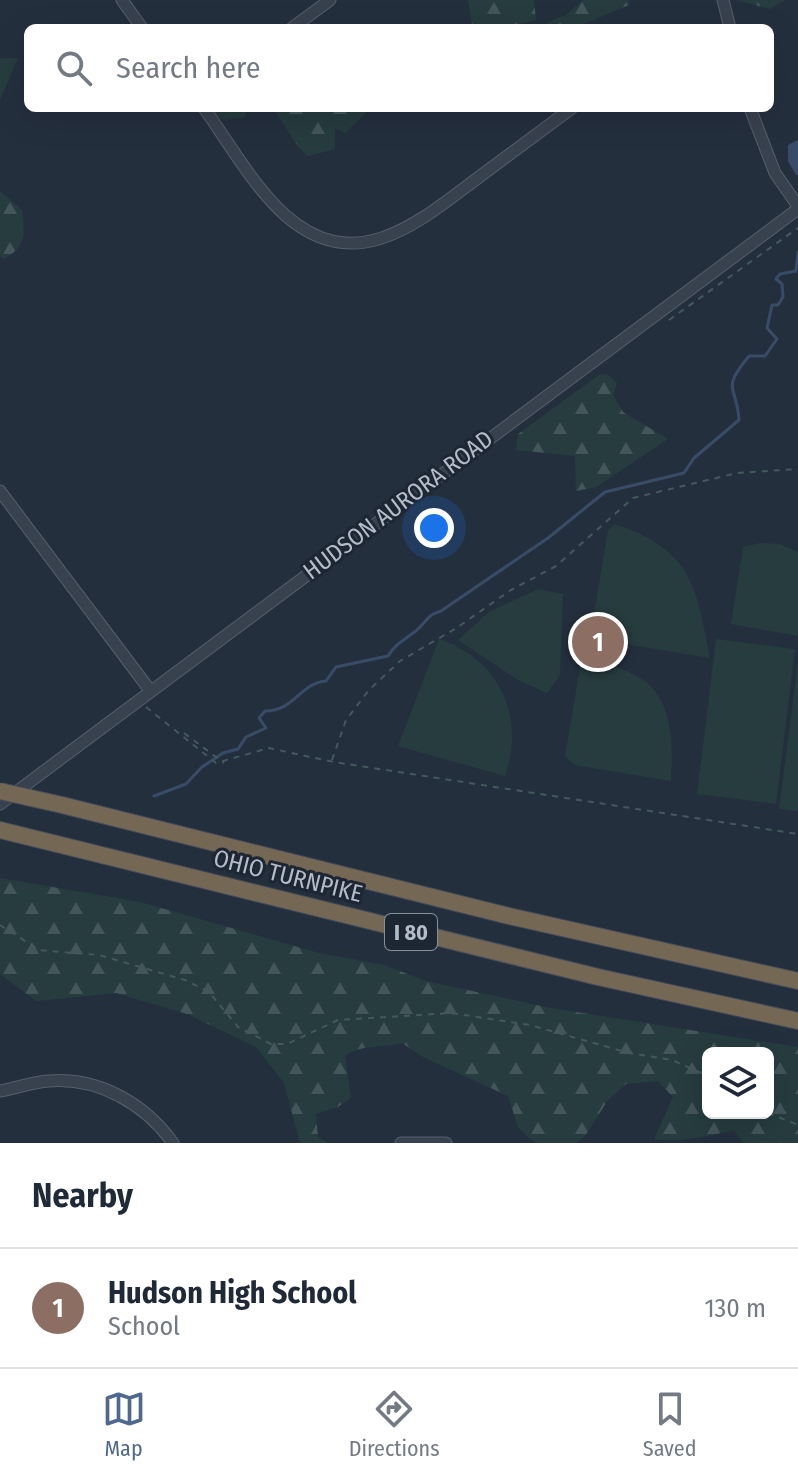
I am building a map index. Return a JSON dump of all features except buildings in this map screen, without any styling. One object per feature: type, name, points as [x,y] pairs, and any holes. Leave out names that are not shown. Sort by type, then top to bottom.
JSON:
[{"type":"highway","name":"OHIO TURNPIKE","points":[[0,791],[509,916],[798,981]]},
{"type":"highway","name":"OHIO TURNPIKE","points":[[0,830],[568,970],[798,1021]]},
{"type":"street","points":[[122,0],[139,24]]},
{"type":"street","points":[[297,24],[330,0]]},
{"type":"street","points":[[723,0],[729,24]]},
{"type":"street","points":[[207,112],[272,201],[288,217],[328,239],[369,242],[396,235],[416,224],[567,112]]},
{"type":"street","points":[[752,112],[775,173],[798,208]]},
{"type":"street","name":"HUDSON AURORA ROAD","points":[[0,804],[149,689],[798,208]]},
{"type":"street","points":[[0,491],[149,689]]},
{"type":"street","points":[[0,1091],[49,1081],[102,1088],[145,1112],[173,1143]]},
{"type":"street","points":[[401,1143],[446,1143]]},
{"type":"path","points":[[331,762],[346,720],[369,690],[400,661],[455,629],[511,590],[556,566],[633,498],[737,473],[798,469]]},
{"type":"path","points":[[146,706],[224,763]]},
{"type":"path","points":[[180,731],[209,760],[216,763],[224,763],[259,748],[331,762],[798,834]]},
{"type":"path","points":[[0,925],[39,950],[99,955],[185,980],[209,992],[238,1027],[271,1044],[287,1044],[338,1020],[451,1013],[530,1025],[629,1053],[672,1060],[702,1073]]},
{"type":"path","points":[[774,1115],[798,1125]]},
{"type":"green space","points":[[468,0],[534,0],[536,20],[520,24],[472,24]]},
{"type":"green space","points":[[583,0],[629,0],[629,5],[584,24],[547,24],[566,15]]},
{"type":"green space","points":[[737,0],[786,0],[769,9]]},
{"type":"green space","points":[[0,58],[18,58],[0,100]]},
{"type":"green space","points":[[215,112],[246,112],[244,118],[222,120]]},
{"type":"green space","points":[[276,112],[367,112],[345,133],[335,128],[335,149],[308,156],[293,140]]},
{"type":"green space","points":[[0,191],[22,210],[24,226],[23,239],[17,250],[3,259],[0,256]]},
{"type":"green space","points":[[607,374],[617,383],[613,395],[623,412],[668,439],[596,487],[576,491],[575,456],[516,450],[518,434],[599,375]]},
{"type":"green space","points":[[615,524],[641,534],[660,546],[686,573],[700,610],[710,658],[590,638],[608,530]]},
{"type":"green space","points":[[760,543],[780,544],[798,552],[798,636],[731,624],[743,547]]},
{"type":"green space","points":[[538,589],[563,594],[560,675],[547,693],[518,680],[458,640],[489,612]]},
{"type":"green space","points":[[439,639],[460,648],[478,661],[502,693],[512,733],[505,776],[398,746]]},
{"type":"green space","points":[[716,639],[795,649],[776,804],[697,794]]},
{"type":"green space","points":[[582,656],[632,673],[655,691],[670,728],[671,781],[575,765],[565,756]]},
{"type":"green space","points":[[798,663],[798,811],[779,809]]},
{"type":"green space","points":[[0,878],[140,902],[319,953],[384,965],[426,981],[551,1008],[798,1047],[798,1143],[743,1143],[734,1130],[705,1137],[654,1139],[673,1097],[658,1081],[626,1084],[608,1100],[585,1136],[576,1143],[538,1143],[518,1127],[508,1096],[423,1057],[402,1043],[365,1048],[345,1056],[351,1098],[338,1107],[316,1114],[318,1137],[328,1143],[300,1143],[284,1083],[256,1047],[187,1014],[116,993],[36,1001],[0,974]]},
{"type":"water","points":[[798,140],[796,175],[788,161],[788,145]]},
{"type":"waterway","points":[[154,796],[186,784],[202,767],[223,753],[238,749],[246,737],[266,728],[259,718],[265,711],[284,707],[310,687],[326,681],[336,667],[388,656],[430,616],[548,538],[605,492],[684,473],[694,458],[739,420],[732,388],[735,376],[749,356],[765,356],[777,339],[767,328],[772,305],[778,305],[783,297],[782,284],[776,279],[780,274],[796,271],[798,252]]},
{"type":"place","name":"Hudson High School","points":[[598,642]]}]
